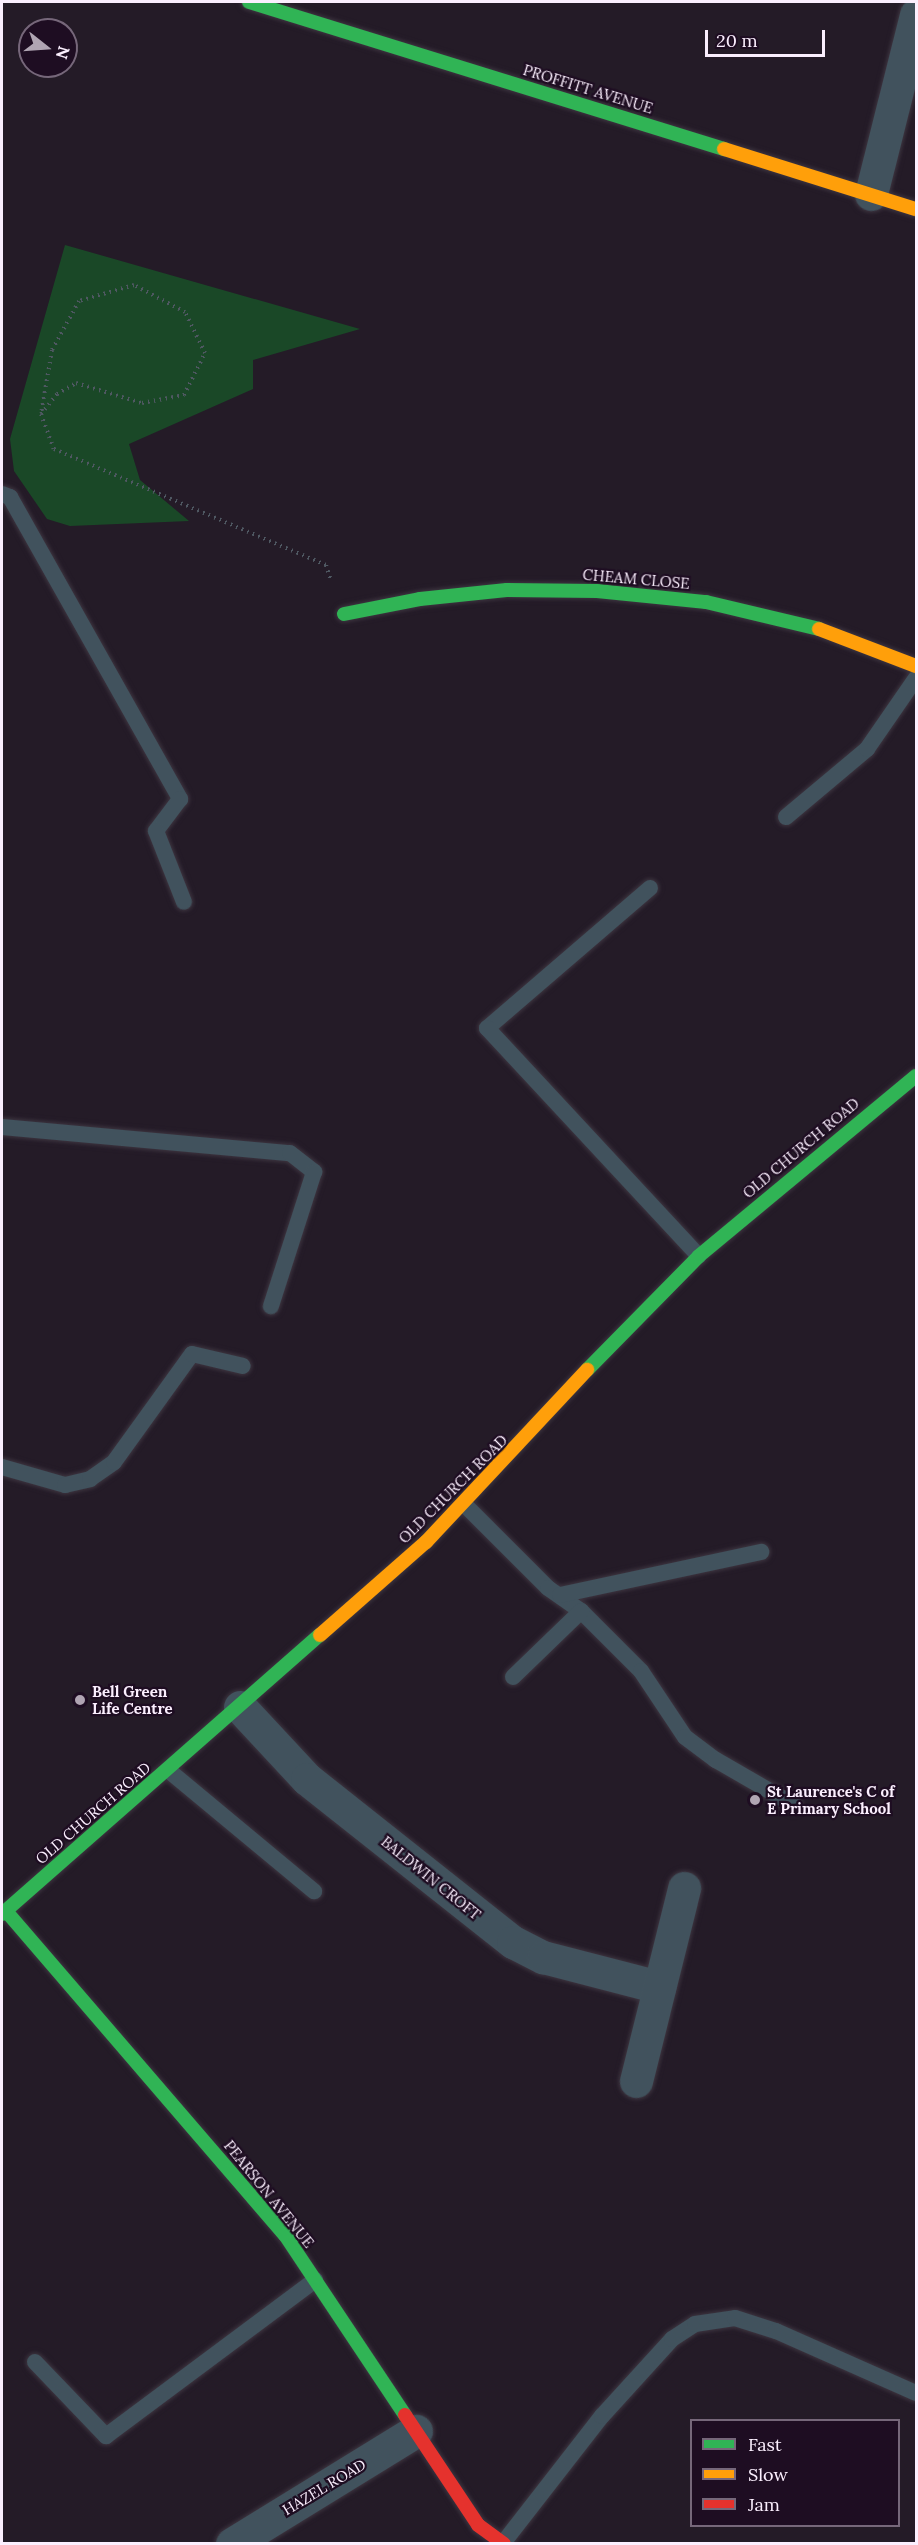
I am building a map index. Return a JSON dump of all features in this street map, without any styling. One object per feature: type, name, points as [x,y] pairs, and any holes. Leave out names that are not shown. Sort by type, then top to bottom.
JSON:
[{"type":"street","name":"PROFFITT AVENUE","points":[[249,2],[916,208]]},
{"type":"street","points":[[871,194],[916,15]]},
{"type":"street","name":"CHEAM CLOSE","points":[[344,614],[420,599],[507,590],[597,591],[706,602],[810,626],[916,666]]},
{"type":"street","name":"OLD CHURCH ROAD","points":[[4,1913],[240,1707],[464,1504],[640,1313],[699,1256],[916,1076]]},
{"type":"street","name":"BALDWIN CROFT","points":[[240,1707],[307,1779],[513,1942],[543,1957],[659,1987]]},
{"type":"street","points":[[636,2081],[684,1888]]},
{"type":"street","name":"PEARSON AVENUE","points":[[4,1913],[285,2235],[478,2525],[504,2543]]},
{"type":"street","name":"HAZEL ROAD","points":[[232,2544],[416,2431]]},
{"type":"lane","points":[[2,494],[10,497],[180,799],[156,831],[184,902]]},
{"type":"lane","points":[[786,817],[867,749],[916,678]]},
{"type":"lane","points":[[650,888],[487,1028],[699,1256]]},
{"type":"lane","points":[[2,1127],[290,1153],[314,1172],[272,1306]]},
{"type":"lane","points":[[2,1467],[66,1485],[90,1479],[114,1462],[192,1354],[243,1366]]},
{"type":"lane","points":[[464,1504],[548,1588],[581,1611],[641,1671],[685,1737],[716,1760],[794,1805]]},
{"type":"lane","points":[[560,1595],[761,1552]]},
{"type":"lane","points":[[513,1677],[581,1611]]},
{"type":"lane","points":[[168,1770],[314,1891]]},
{"type":"lane","points":[[35,2362],[106,2436],[315,2280]]},
{"type":"lane","points":[[504,2543],[602,2416],[672,2339],[695,2324],[735,2318],[776,2331],[916,2392]]},
{"type":"path","points":[[41,414],[57,394],[76,383],[142,403],[184,395],[205,353],[185,312],[134,285],[79,301],[52,350],[41,414],[54,449],[326,565],[344,614]]},
{"type":"green space","points":[[65,245],[360,329],[253,360],[253,389],[129,444],[140,480],[189,521],[70,526],[47,519],[14,471],[10,439]]},
{"type":"traffic: fast","points":[[249,2],[724,149]]},
{"type":"traffic: fast","points":[[344,614],[420,599],[507,590],[597,591],[706,602],[819,629]]},
{"type":"traffic: fast","points":[[587,1370],[699,1256],[916,1076]]},
{"type":"traffic: fast","points":[[2,1914],[320,1635]]},
{"type":"traffic: fast","points":[[6,1911],[285,2235],[405,2415]]},
{"type":"traffic: slow","points":[[724,149],[916,209]]},
{"type":"traffic: slow","points":[[819,629],[916,666]]},
{"type":"traffic: slow","points":[[320,1635],[426,1542],[587,1370]]},
{"type":"traffic: jam","points":[[405,2415],[478,2525],[504,2544]]},
{"type":"place","name":"Bell Green Life Centre","points":[[80,1700]]},
{"type":"place","name":"St Laurence's C of E Primary School","points":[[755,1800]]}]
